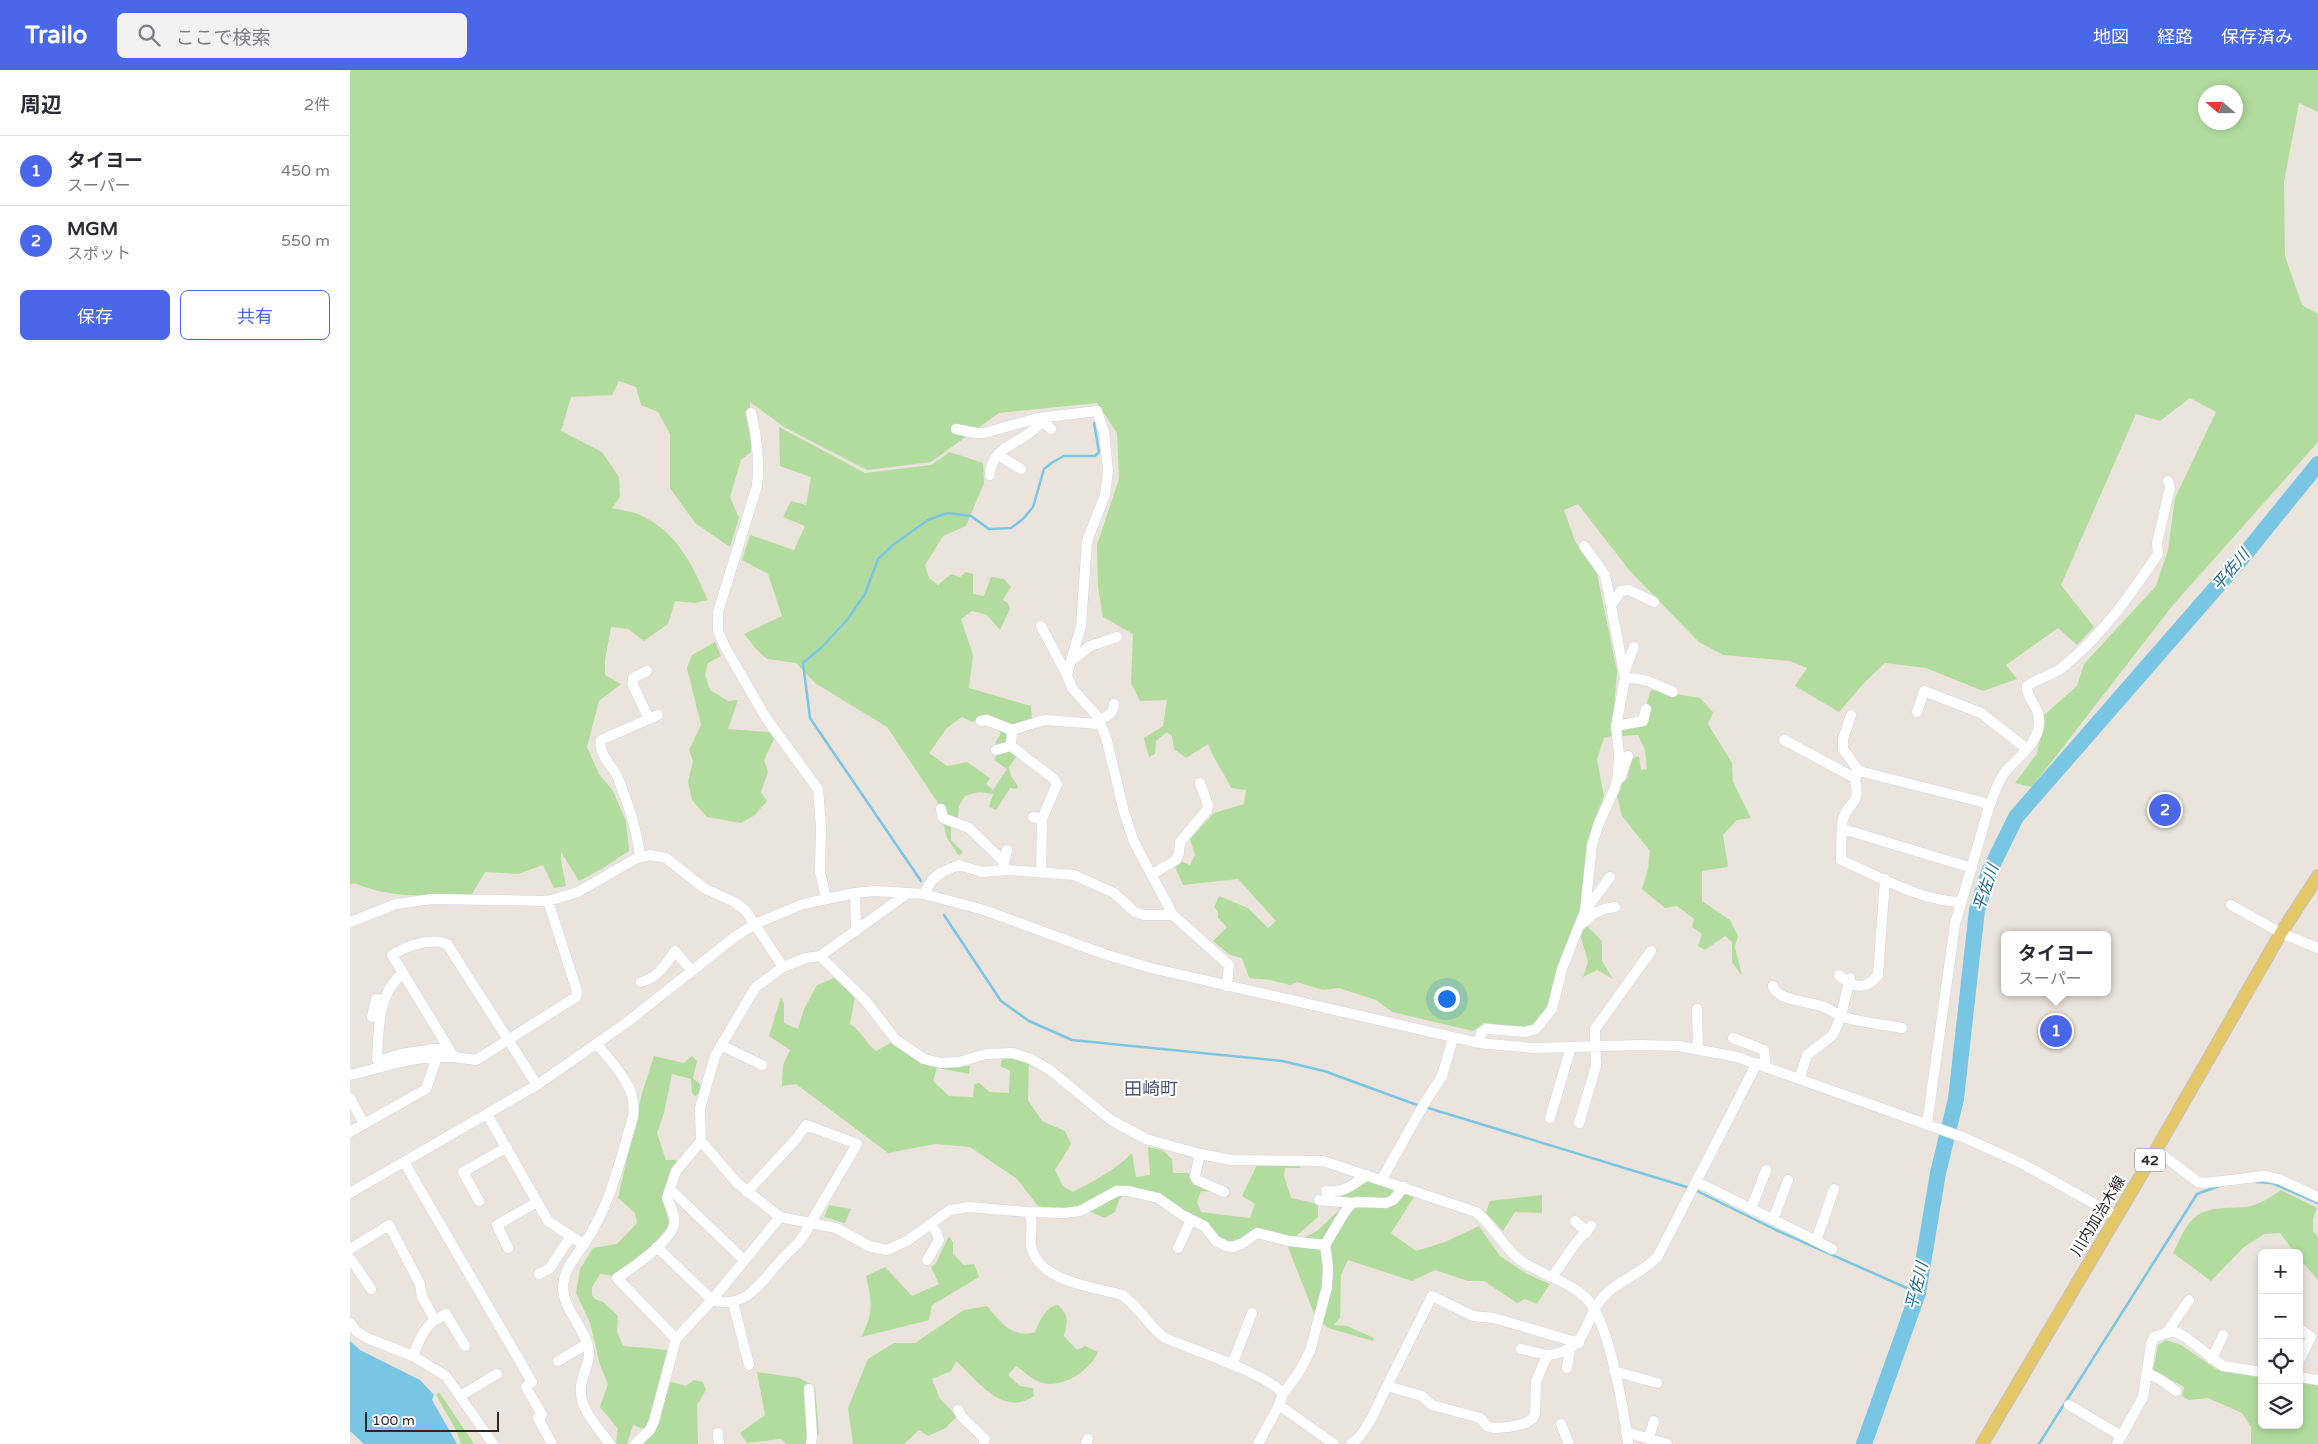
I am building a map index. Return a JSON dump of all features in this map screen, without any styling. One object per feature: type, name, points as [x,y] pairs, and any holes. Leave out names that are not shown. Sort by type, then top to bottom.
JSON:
[{"type":"main road","name":"川内加治木線","points":[[1982,1444],[2156,1150],[2281,933],[2318,876]]},
{"type":"street","points":[[956,429],[976,433],[984,432],[1097,410],[1104,432],[1108,470],[1104,495],[1087,541],[1081,626],[1067,675]]},
{"type":"street","points":[[751,413],[758,438],[759,469],[757,486],[718,612],[718,631],[724,646],[766,718],[818,789],[821,826],[820,872],[826,898]]},
{"type":"street","points":[[1044,419],[1051,429]]},
{"type":"street","points":[[990,475],[990,468],[1004,447],[1026,435],[1044,419]]},
{"type":"street","points":[[998,455],[1021,469]]},
{"type":"street","points":[[1929,1124],[1955,924],[1961,902],[1989,807],[2003,776],[2027,748],[2038,729],[2039,717],[2026,691],[2027,686],[2063,667],[2104,628],[2121,608],[2158,554],[2157,543],[2170,487],[2168,481]]},
{"type":"street","points":[[1584,546],[1605,575],[1625,676]]},
{"type":"street","points":[[1612,604],[1622,591],[1629,590],[1654,602]]},
{"type":"street","points":[[1041,626],[1072,688],[1099,722],[1106,737],[1126,819],[1134,842],[1151,875],[1174,916],[1229,965],[1227,986]]},
{"type":"street","points":[[1071,661],[1090,646],[1117,637]]},
{"type":"street","points":[[1616,783],[1619,754],[1616,726],[1625,676],[1634,646]]},
{"type":"street","points":[[640,857],[634,821],[617,775],[600,746],[601,740],[653,717],[633,685],[633,678],[647,671]]},
{"type":"street","points":[[1625,676],[1648,680],[1673,692]]},
{"type":"street","points":[[1917,712],[1924,692],[1943,697],[1981,713],[2027,748]]},
{"type":"street","points":[[981,721],[987,720],[1012,730],[1044,720],[1099,722],[1112,712],[1114,704]]},
{"type":"street","points":[[1616,726],[1643,721],[1646,710]]},
{"type":"street","points":[[1851,715],[1843,749],[1857,774],[1858,792],[1855,802],[1843,819],[1841,860],[1907,889],[1950,902],[1961,902]]},
{"type":"street","points":[[1011,746],[1012,730]]},
{"type":"street","points":[[1784,740],[1857,774],[1982,802],[1989,807]]},
{"type":"street","points":[[996,750],[1011,746]]},
{"type":"street","points":[[1011,746],[1057,784],[1037,818],[1041,872]]},
{"type":"street","points":[[1479,1043],[1481,1033],[1487,1029],[1525,1032],[1536,1029],[1552,1009],[1562,968],[1584,911],[1592,845],[1599,822],[1616,783],[1624,771],[1628,756]]},
{"type":"street","points":[[1151,875],[1176,860],[1180,842],[1207,810],[1208,805],[1200,783]]},
{"type":"street","points":[[941,809],[943,818],[969,828],[1003,866]]},
{"type":"street","points":[[1843,828],[1972,868]]},
{"type":"street","points":[[1003,866],[1007,850]]},
{"type":"street","points":[[350,922],[396,904],[432,899],[548,901],[578,892],[640,857],[650,855],[666,858],[704,888],[736,903],[746,911],[783,967]]},
{"type":"street","points":[[924,894],[932,880],[951,867],[959,865],[982,872],[1003,866],[1074,875],[1114,893],[1135,912],[1144,915],[1174,916]]},
{"type":"street","points":[[1584,911],[1610,877]]},
{"type":"street","points":[[1839,975],[1862,986],[1870,984],[1878,975],[1885,880]]},
{"type":"street","points":[[855,893],[856,930]]},
{"type":"street","points":[[350,1193],[537,1085],[597,1044],[719,948],[755,924],[803,904],[826,898],[855,893],[908,893],[924,894],[984,910],[1114,956],[1227,986],[1454,1038],[1479,1043],[1533,1048],[1658,1045],[1698,1048],[1762,1064],[1965,1138],[2023,1164],[2116,1216]]},
{"type":"street","points":[[908,893],[820,956],[806,958],[783,967],[756,987],[715,1056],[703,1092],[700,1108],[702,1141],[737,1183],[747,1192],[780,1217],[836,1228],[869,1246],[887,1250],[907,1241],[950,1210],[969,1207],[1065,1213],[1080,1211],[1117,1191],[1128,1191],[1158,1198],[1189,1219],[1204,1226],[1216,1241],[1226,1246],[1243,1243],[1257,1233],[1324,1245]]},
{"type":"street","points":[[350,1075],[395,1062],[417,1058],[454,1057],[476,1060],[576,997],[577,991],[548,901]]},
{"type":"street","points":[[2232,905],[2281,933],[2318,948]]},
{"type":"street","points":[[1576,931],[1591,914],[1600,909],[1615,906]]},
{"type":"street","points":[[454,1057],[392,955],[399,951],[421,943],[441,942],[447,944],[537,1085]]},
{"type":"street","points":[[641,982],[650,980],[660,973],[676,951],[692,970]]},
{"type":"street","points":[[1579,1123],[1596,1066],[1597,1045],[1595,1029],[1651,951]]},
{"type":"street","points":[[820,956],[865,1000],[896,1040],[924,1058],[941,1063],[959,1062],[986,1054],[1012,1053],[1032,1059],[1050,1070],[1124,1128],[1146,1139],[1200,1154],[1242,1161],[1310,1159],[1339,1165],[1476,1212],[1484,1218],[1519,1259],[1553,1276],[1587,1298],[1594,1308],[1601,1324],[1614,1371],[1628,1444]]},
{"type":"street","points":[[403,973],[389,986],[380,1013],[377,1059],[382,1060],[401,1054],[448,1046]]},
{"type":"street","points":[[1800,1078],[1807,1055],[1833,1035],[1841,1016],[1849,981]]},
{"type":"street","points":[[1773,986],[1775,992],[1788,999],[1804,1000],[1824,1007],[1841,1016],[1902,1028]]},
{"type":"street","points":[[372,1017],[376,999],[384,1001]]},
{"type":"street","points":[[1696,1009],[1698,1048]]},
{"type":"street","points":[[1382,1179],[1422,1107],[1442,1076],[1454,1038]]},
{"type":"street","points":[[1521,1349],[1548,1355],[1558,1354],[1574,1346],[1586,1332],[1594,1308],[1608,1292],[1650,1265],[1658,1256],[1762,1064],[1764,1050],[1732,1038]]},
{"type":"street","points":[[597,1044],[631,1088],[635,1103],[633,1117],[606,1206],[599,1221],[570,1264],[565,1276],[563,1289],[567,1303],[589,1352],[581,1383],[580,1397],[585,1408],[610,1444]]},
{"type":"street","points":[[721,1045],[762,1066]]},
{"type":"street","points":[[1550,1118],[1570,1047]]},
{"type":"street","points":[[350,1132],[426,1089],[437,1057]]},
{"type":"street","points":[[350,1098],[364,1124]]},
{"type":"street","points":[[487,1114],[548,1221],[584,1245]]},
{"type":"street","points":[[657,1247],[712,1300],[722,1303],[744,1298],[759,1287],[782,1259],[804,1237],[857,1144],[806,1125],[797,1138],[747,1192]]},
{"type":"street","points":[[676,1338],[617,1278],[643,1261],[672,1231],[675,1223],[667,1198],[676,1171],[702,1141]]},
{"type":"street","points":[[479,1201],[463,1172],[507,1147]]},
{"type":"street","points":[[2156,1150],[2198,1182],[2205,1184],[2264,1176],[2279,1179],[2318,1197]]},
{"type":"street","points":[[1200,1154],[1194,1176],[1198,1180],[1224,1192]]},
{"type":"street","points":[[404,1162],[532,1382],[526,1387],[542,1415],[538,1418],[552,1444]]},
{"type":"street","points":[[1751,1209],[1766,1170]]},
{"type":"street","points":[[1326,1191],[1338,1192],[1346,1189],[1367,1175]]},
{"type":"street","points":[[1774,1220],[1788,1180]]},
{"type":"street","points":[[1319,1200],[1352,1203],[1386,1203],[1394,1200],[1404,1187]]},
{"type":"street","points":[[1695,1187],[1751,1209],[1832,1249]]},
{"type":"street","points":[[670,1189],[744,1260]]},
{"type":"street","points":[[1816,1241],[1834,1189]]},
{"type":"street","points":[[508,1248],[497,1225],[537,1202]]},
{"type":"street","points":[[1258,1444],[1283,1394],[1299,1372],[1310,1351],[1327,1287],[1328,1267],[1324,1245],[1352,1203]]},
{"type":"street","points":[[1028,1212],[1032,1218],[1031,1244],[1035,1260],[1044,1269],[1054,1276],[1122,1295],[1131,1301],[1157,1332],[1165,1338],[1232,1365],[1273,1385],[1283,1394]]},
{"type":"street","points":[[635,1444],[650,1430],[654,1421],[676,1338],[712,1300],[780,1217]]},
{"type":"street","points":[[1177,1243],[1189,1219]]},
{"type":"street","points":[[1553,1276],[1575,1244],[1589,1229],[1575,1220]]},
{"type":"street","points":[[927,1260],[939,1240],[937,1233],[930,1224]]},
{"type":"street","points":[[350,1249],[389,1225],[420,1284],[422,1297],[436,1320]]},
{"type":"street","points":[[539,1274],[550,1268],[571,1236]]},
{"type":"street","points":[[350,1258],[370,1289]]},
{"type":"street","points":[[1351,1444],[1357,1440],[1367,1424],[1432,1296],[1473,1316],[1494,1318],[1574,1346]]},
{"type":"street","points":[[2167,1332],[2190,1300]]},
{"type":"street","points":[[733,1302],[749,1365]]},
{"type":"street","points":[[1232,1365],[1252,1313]]},
{"type":"street","points":[[413,1356],[427,1326],[446,1314],[465,1346]]},
{"type":"street","points":[[350,1323],[356,1331],[367,1338],[413,1356],[446,1376],[492,1444]]},
{"type":"street","points":[[2069,1405],[2119,1440],[2143,1397],[2151,1344],[2154,1336],[2167,1332],[2174,1331],[2186,1337],[2223,1366],[2258,1371]]},
{"type":"street","points":[[2303,1331],[2311,1336],[2303,1353]]},
{"type":"street","points":[[2212,1359],[2224,1335]]},
{"type":"street","points":[[558,1361],[587,1344]]},
{"type":"street","points":[[1567,1368],[1574,1346]]},
{"type":"street","points":[[1387,1386],[1422,1396],[1432,1405],[1480,1418],[1487,1426],[1494,1428],[1510,1427],[1526,1423],[1533,1418],[1535,1413],[1536,1382],[1548,1355]]},
{"type":"street","points":[[1614,1371],[1657,1383]]},
{"type":"street","points":[[2147,1373],[2176,1391]]},
{"type":"street","points":[[460,1396],[497,1374]]},
{"type":"street","points":[[2303,1378],[2318,1380]]},
{"type":"street","points":[[809,1389],[811,1444]]},
{"type":"street","points":[[1279,1405],[1334,1444]]},
{"type":"street","points":[[958,1410],[962,1417],[985,1439],[984,1443]]},
{"type":"street","points":[[1649,1438],[1654,1421]]},
{"type":"street","points":[[1561,1424],[1569,1444]]},
{"type":"street","points":[[1626,1432],[1667,1444]]},
{"type":"green space","points":[[350,70],[2318,70],[2318,112],[2299,103],[2284,182],[2285,256],[2302,305],[2318,314],[2318,442],[2173,605],[2032,787],[2015,783],[2037,754],[2044,715],[2077,686],[2084,664],[2156,586],[2168,550],[2175,498],[2216,412],[2190,398],[2160,421],[2136,414],[2061,585],[2094,627],[2077,645],[2058,628],[2006,665],[2017,679],[1983,691],[1926,668],[1885,663],[1864,683],[1839,712],[1795,686],[1807,668],[1790,661],[1723,655],[1699,642],[1629,570],[1578,504],[1564,510],[1575,541],[1597,574],[1617,671],[1612,736],[1604,738],[1597,759],[1604,796],[1592,827],[1580,911],[1548,1009],[1535,1025],[1521,1028],[1484,1023],[1473,1031],[1392,1012],[1376,1000],[1339,988],[1323,990],[1297,982],[1290,985],[1270,980],[1249,978],[1242,958],[1230,955],[1213,941],[1227,927],[1218,918],[1218,912],[1214,907],[1219,896],[1248,908],[1268,928],[1276,921],[1238,879],[1183,885],[1175,867],[1180,861],[1190,865],[1195,855],[1190,839],[1214,813],[1244,804],[1246,790],[1231,788],[1208,744],[1186,758],[1174,749],[1172,736],[1167,732],[1156,741],[1155,754],[1149,757],[1144,738],[1163,726],[1167,700],[1140,701],[1131,683],[1133,634],[1103,617],[1098,587],[1097,545],[1119,479],[1117,433],[1097,403],[999,413],[931,462],[867,470],[784,427],[750,402],[751,452],[741,460],[730,497],[739,518],[730,547],[695,523],[670,488],[670,434],[658,412],[641,405],[636,387],[619,381],[612,395],[571,397],[561,431],[602,452],[619,477],[620,497],[612,508],[638,514],[652,521],[673,539],[696,573],[708,600],[695,603],[675,601],[668,624],[644,641],[628,629],[611,627],[605,660],[605,675],[621,684],[599,701],[587,747],[599,774],[613,791],[626,821],[629,851],[579,881],[561,852],[566,886],[554,888],[543,865],[518,874],[485,872],[472,894],[398,894],[354,883],[350,885]]},
{"type":"green space","points":[[779,427],[865,473],[931,465],[950,452],[983,463],[984,483],[966,526],[943,536],[925,565],[929,578],[938,585],[951,574],[960,577],[966,572],[973,574],[973,594],[984,596],[991,577],[1004,579],[1011,587],[1003,600],[1008,603],[1010,609],[1000,630],[987,615],[972,611],[961,619],[973,655],[969,688],[1031,706],[1032,720],[1010,726],[1009,742],[1020,752],[1009,767],[1011,776],[1018,786],[1017,789],[1010,788],[996,810],[989,807],[993,794],[979,792],[965,796],[959,806],[958,818],[951,827],[951,840],[963,852],[959,856],[947,838],[938,803],[887,727],[815,683],[796,663],[767,659],[744,634],[782,616],[768,574],[742,560],[750,535],[794,550],[805,526],[783,517],[791,501],[806,505],[811,477],[780,466]],"holes":[[[962,717],[972,722],[982,718],[1001,733],[995,743],[1001,747],[994,760],[1007,769],[993,790],[986,784],[990,778],[967,762],[947,766],[929,753],[947,728]]]},
{"type":"green space","points":[[715,642],[721,656],[708,663],[705,675],[710,690],[728,701],[738,700],[728,729],[769,732],[774,739],[764,760],[768,772],[761,792],[767,801],[755,815],[741,823],[707,817],[692,800],[688,782],[693,761],[689,750],[701,725],[687,668],[692,655]]},
{"type":"green space","points":[[1651,690],[1700,698],[1713,712],[1708,724],[1732,763],[1733,782],[1751,818],[1737,820],[1723,835],[1728,867],[1702,871],[1702,901],[1730,920],[1738,936],[1735,947],[1742,976],[1732,962],[1732,942],[1725,936],[1705,950],[1698,946],[1702,934],[1692,927],[1694,919],[1677,906],[1665,908],[1642,889],[1648,869],[1650,851],[1622,816],[1617,796],[1619,786],[1627,779],[1632,759],[1639,756],[1641,770],[1647,769],[1645,750],[1638,735],[1621,736],[1621,729],[1647,724],[1651,710],[1647,703]]},
{"type":"green space","points":[[1587,926],[1602,941],[1602,961],[1613,979],[1597,970],[1583,977],[1588,962],[1580,934]]},
{"type":"green space","points":[[834,978],[855,997],[850,1024],[858,1030],[876,1051],[892,1042],[920,1061],[946,1066],[970,1066],[969,1074],[937,1068],[933,1081],[949,1096],[973,1097],[974,1084],[979,1083],[990,1092],[1009,1093],[1010,1071],[1000,1066],[1003,1057],[1029,1062],[1028,1100],[1042,1121],[1065,1131],[1071,1144],[1055,1170],[1063,1186],[1073,1192],[1111,1170],[1132,1153],[1136,1177],[1150,1175],[1148,1147],[1162,1150],[1172,1159],[1173,1173],[1189,1173],[1191,1181],[1212,1192],[1201,1191],[1197,1202],[1201,1212],[1250,1218],[1255,1204],[1242,1196],[1257,1165],[1299,1163],[1300,1168],[1285,1168],[1284,1176],[1291,1198],[1318,1204],[1318,1217],[1295,1237],[1254,1229],[1237,1241],[1227,1242],[1130,1186],[1119,1200],[1115,1212],[1105,1218],[1080,1207],[1063,1210],[1038,1206],[1017,1179],[970,1147],[935,1144],[888,1153],[796,1084],[782,1086],[783,1065],[790,1050],[769,1036],[781,997],[784,1004],[784,1023],[798,1029],[804,1009],[817,985]]},
{"type":"green space","points":[[654,1056],[684,1063],[692,1056],[697,1061],[693,1078],[700,1084],[700,1093],[695,1096],[692,1093],[691,1079],[672,1074],[664,1113],[657,1133],[666,1160],[677,1160],[662,1198],[670,1225],[641,1258],[614,1276],[600,1274],[592,1287],[592,1295],[618,1316],[617,1332],[623,1346],[668,1350],[661,1379],[686,1386],[694,1380],[703,1382],[706,1390],[697,1405],[698,1444],[641,1444],[652,1432],[633,1425],[627,1444],[616,1444],[618,1429],[600,1407],[608,1384],[600,1365],[590,1323],[576,1293],[580,1269],[593,1248],[617,1244],[637,1223],[635,1213],[618,1198],[642,1093]]},
{"type":"green space","points":[[1368,1180],[1414,1197],[1391,1233],[1416,1251],[1445,1242],[1479,1226],[1500,1256],[1527,1274],[1550,1284],[1537,1304],[1525,1299],[1517,1303],[1484,1281],[1468,1281],[1435,1270],[1412,1281],[1348,1260],[1341,1275],[1340,1318],[1334,1325],[1347,1326],[1374,1338],[1373,1341],[1328,1328],[1315,1316],[1288,1247],[1317,1231],[1339,1210],[1341,1196]]},
{"type":"green space","points":[[2281,1190],[2317,1208],[2313,1218],[2313,1231],[2318,1237],[2318,1280],[2303,1263],[2303,1249],[2292,1249],[2280,1233],[2264,1234],[2244,1247],[2211,1281],[2173,1253],[2187,1226],[2199,1215],[2211,1210],[2245,1207],[2264,1201]]},
{"type":"green space","points":[[1542,1195],[1542,1213],[1515,1212],[1503,1231],[1486,1213],[1490,1201]]},
{"type":"green space","points":[[829,1205],[851,1209],[845,1223],[824,1217]]},
{"type":"green space","points":[[949,1236],[953,1242],[953,1254],[964,1265],[974,1264],[979,1277],[932,1305],[929,1320],[861,1337],[868,1321],[871,1307],[866,1276],[885,1267],[912,1296],[939,1284],[931,1267],[936,1263]]},
{"type":"green space","points":[[1058,1305],[1067,1319],[1064,1336],[1077,1350],[1085,1346],[1098,1352],[1089,1366],[1075,1376],[1059,1383],[1043,1383],[1032,1378],[1016,1366],[1008,1375],[1020,1386],[1033,1388],[1034,1396],[1022,1402],[1011,1402],[991,1394],[956,1361],[951,1371],[932,1379],[940,1399],[957,1416],[946,1428],[928,1436],[919,1430],[904,1444],[853,1444],[848,1408],[868,1359],[894,1343],[915,1343],[964,1310],[987,1306],[1008,1328],[1027,1334],[1035,1332],[1046,1312],[1053,1306]]},
{"type":"green space","points":[[2166,1340],[2181,1345],[2216,1369],[2258,1375],[2258,1429],[2303,1429],[2303,1383],[2318,1385],[2318,1444],[2251,1444],[2251,1427],[2242,1413],[2208,1398],[2189,1400],[2182,1396],[2184,1387],[2153,1370],[2158,1345]]},
{"type":"green space","points":[[757,1372],[800,1378],[815,1387],[819,1434],[810,1444],[786,1444],[781,1439],[747,1443],[740,1433],[765,1415]]},
{"type":"green space","points":[[439,1392],[474,1444],[461,1444],[456,1430],[436,1395]]},
{"type":"water","points":[[350,1341],[360,1350],[420,1380],[434,1395],[432,1400],[457,1444],[364,1444],[350,1431]]},
{"type":"waterway","points":[[921,881],[810,718],[803,663],[822,647],[847,620],[865,594],[878,559],[893,545],[928,520],[947,513],[971,516],[989,529],[1011,528],[1023,519],[1033,507],[1044,469],[1064,456],[1095,456],[1099,452],[1094,423]]},
{"type":"waterway","name":"平佐川","points":[[1864,1444],[1918,1293],[1938,1173],[1956,1099],[1977,910],[1989,872],[2016,817],[2241,559],[2318,464]]},
{"type":"waterway","points":[[944,915],[1001,1001],[1029,1021],[1072,1040],[1282,1061],[1324,1071],[1420,1106]]},
{"type":"waterway","points":[[1425,1107],[1690,1188]]},
{"type":"waterway","points":[[2256,1182],[2272,1183],[2318,1203]]},
{"type":"waterway","points":[[2039,1444],[2197,1194],[2219,1186]]},
{"type":"waterway","points":[[1695,1190],[1776,1230],[1918,1293]]},
{"type":"place","name":"MGM","points":[[2165,810]]},
{"type":"place","name":"タイヨー","points":[[2056,1031]]},
{"type":"district","name":"田崎町","points":[[1151,1089]]}]
